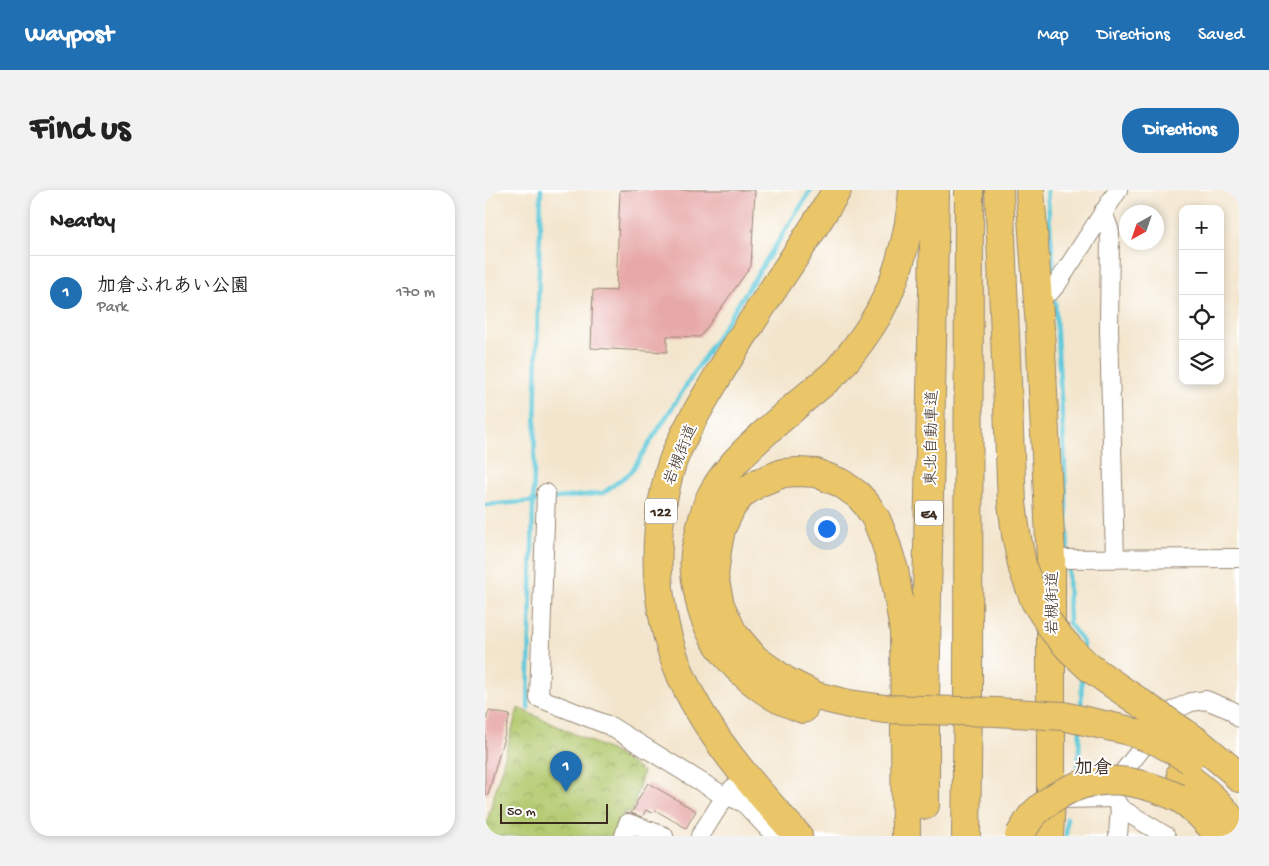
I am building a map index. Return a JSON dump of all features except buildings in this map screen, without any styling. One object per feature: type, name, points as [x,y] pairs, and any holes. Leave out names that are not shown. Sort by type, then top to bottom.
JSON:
[{"type":"highway","name":"岩槻街道","points":[[798,836],[746,777],[699,711],[683,680],[671,651],[663,619],[657,555],[664,492],[673,459],[687,429],[728,358],[837,190]]},
{"type":"highway","points":[[913,190],[912,210],[899,264],[887,296],[872,324],[836,371],[752,444],[729,469],[713,493],[702,520],[695,554],[696,580],[701,607],[707,625],[724,652],[757,685],[777,698],[813,714],[853,724],[885,718],[1029,730],[1091,738],[1124,745],[1213,778],[1239,804]]},
{"type":"highway","name":"東北自動車道","points":[[925,836],[925,691],[935,190]]},
{"type":"highway","points":[[966,836],[969,190]]},
{"type":"highway","points":[[999,190],[1011,493],[1023,569],[1035,601],[1054,631],[1089,667],[1109,682],[1187,768],[1200,786],[1217,800],[1239,831]]},
{"type":"highway","name":"岩槻街道","points":[[1030,190],[1040,329],[1063,559],[1049,836]]},
{"type":"highway","points":[[885,718],[849,704],[816,696],[786,681],[755,659],[733,634],[720,605],[714,577],[717,550],[721,529],[732,506],[743,493],[758,483],[783,473],[798,472],[816,474],[841,483],[857,494],[867,505],[885,541],[894,570],[904,631],[906,836]]},
{"type":"highway","points":[[1187,768],[1188,804],[1207,821],[1219,836]]},
{"type":"highway","points":[[1019,836],[1031,817],[1043,804],[1070,788],[1087,782],[1126,781],[1159,789],[1187,768],[1234,772],[1239,778]]},
{"type":"street","points":[[1037,293],[1051,291],[1057,284],[1118,190]]},
{"type":"street","points":[[1103,212],[1110,231],[1109,329],[1115,559]]},
{"type":"street","points":[[546,500],[539,698],[610,726],[719,793],[744,803],[775,836]]},
{"type":"street","points":[[1063,559],[1239,558]]},
{"type":"street","points":[[1119,836],[1117,803],[1113,790],[1124,771],[1157,729],[1175,710],[1191,702],[1206,700],[1231,710],[1239,718]]},
{"type":"street","points":[[700,836],[726,795],[746,777]]},
{"type":"street","points":[[1051,799],[1117,803],[1166,836]]},
{"type":"street","points":[[624,836],[628,824],[664,836]]},
{"type":"green space","points":[[518,708],[614,752],[643,772],[632,812],[624,812],[616,836],[485,836],[485,829]]},
{"type":"waterway","points":[[528,708],[541,190]]},
{"type":"waterway","points":[[549,499],[603,493],[631,472],[811,190]]},
{"type":"waterway","points":[[1047,190],[1054,273]]},
{"type":"waterway","points":[[1055,302],[1064,446],[1068,555]]},
{"type":"waterway","points":[[485,505],[536,501]]},
{"type":"waterway","points":[[1068,563],[1069,623],[1083,642],[1083,648]]},
{"type":"waterway","points":[[1081,710],[1082,673]]},
{"type":"waterway","points":[[1078,775],[1080,728]]},
{"type":"waterway","points":[[1066,836],[1067,818]]},
{"type":"place","name":"加倉ふれあい公園","points":[[566,792]]},
{"type":"district","name":"加倉","points":[[1093,766]]}]
